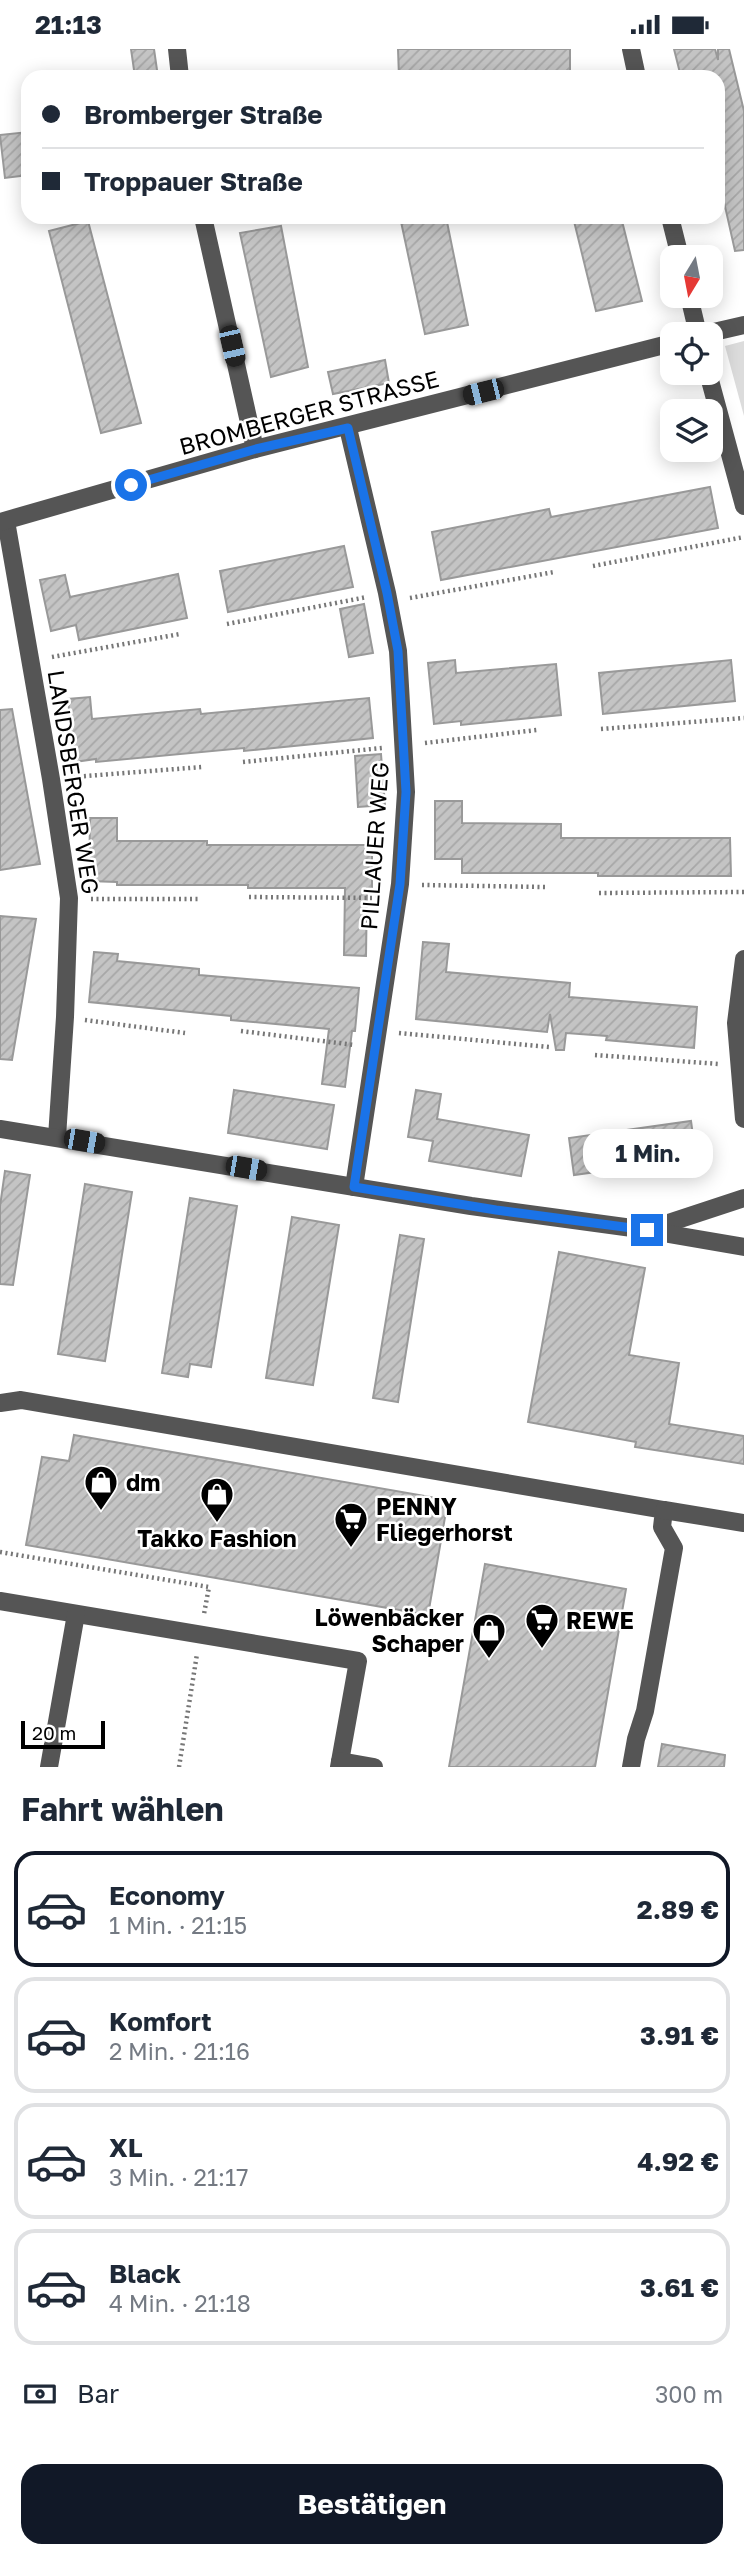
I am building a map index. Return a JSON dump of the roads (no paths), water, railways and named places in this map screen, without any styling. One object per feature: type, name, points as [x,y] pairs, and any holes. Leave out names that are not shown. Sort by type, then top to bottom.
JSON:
[{"type":"street","points":[[177,49],[179,70]]},
{"type":"street","points":[[631,49],[636,70]]},
{"type":"street","points":[[205,224],[256,449]]},
{"type":"street","points":[[672,224],[677,245]]},
{"type":"street","points":[[723,330],[744,325]]},
{"type":"street","name":"BROMBERGER STRASSE","points":[[3,522],[256,449],[348,428],[660,346]]},
{"type":"street","points":[[711,385],[744,506]]},
{"type":"street","name":"PILLAUER WEG","points":[[348,428],[398,651],[406,792],[399,891],[354,1187]]},
{"type":"street","name":"LANDSBERGER WEG","points":[[3,522],[31,661],[69,898],[57,1137]]},
{"type":"street","points":[[744,959],[736,1023],[744,1119]]},
{"type":"street","points":[[0,1129],[496,1210],[647,1230],[744,1247]]},
{"type":"street","points":[[647,1230],[744,1198]]},
{"type":"street","points":[[0,1403],[21,1400],[744,1523]]},
{"type":"street","points":[[631,1767],[645,1711],[674,1548],[662,1527],[664,1510]]},
{"type":"street","points":[[0,1601],[358,1661],[340,1764],[374,1767]]},
{"type":"street","points":[[49,1767],[76,1614]]},
{"type":"place","name":"dm","points":[[101,1512]]},
{"type":"place","name":"Takko Fashion","points":[[217,1524]]},
{"type":"place","name":"PENNY Fliegerhorst","points":[[351,1549]]},
{"type":"place","name":"REWE","points":[[542,1650]]},
{"type":"place","name":"Löwenbäcker Schaper","points":[[489,1660]]}]
